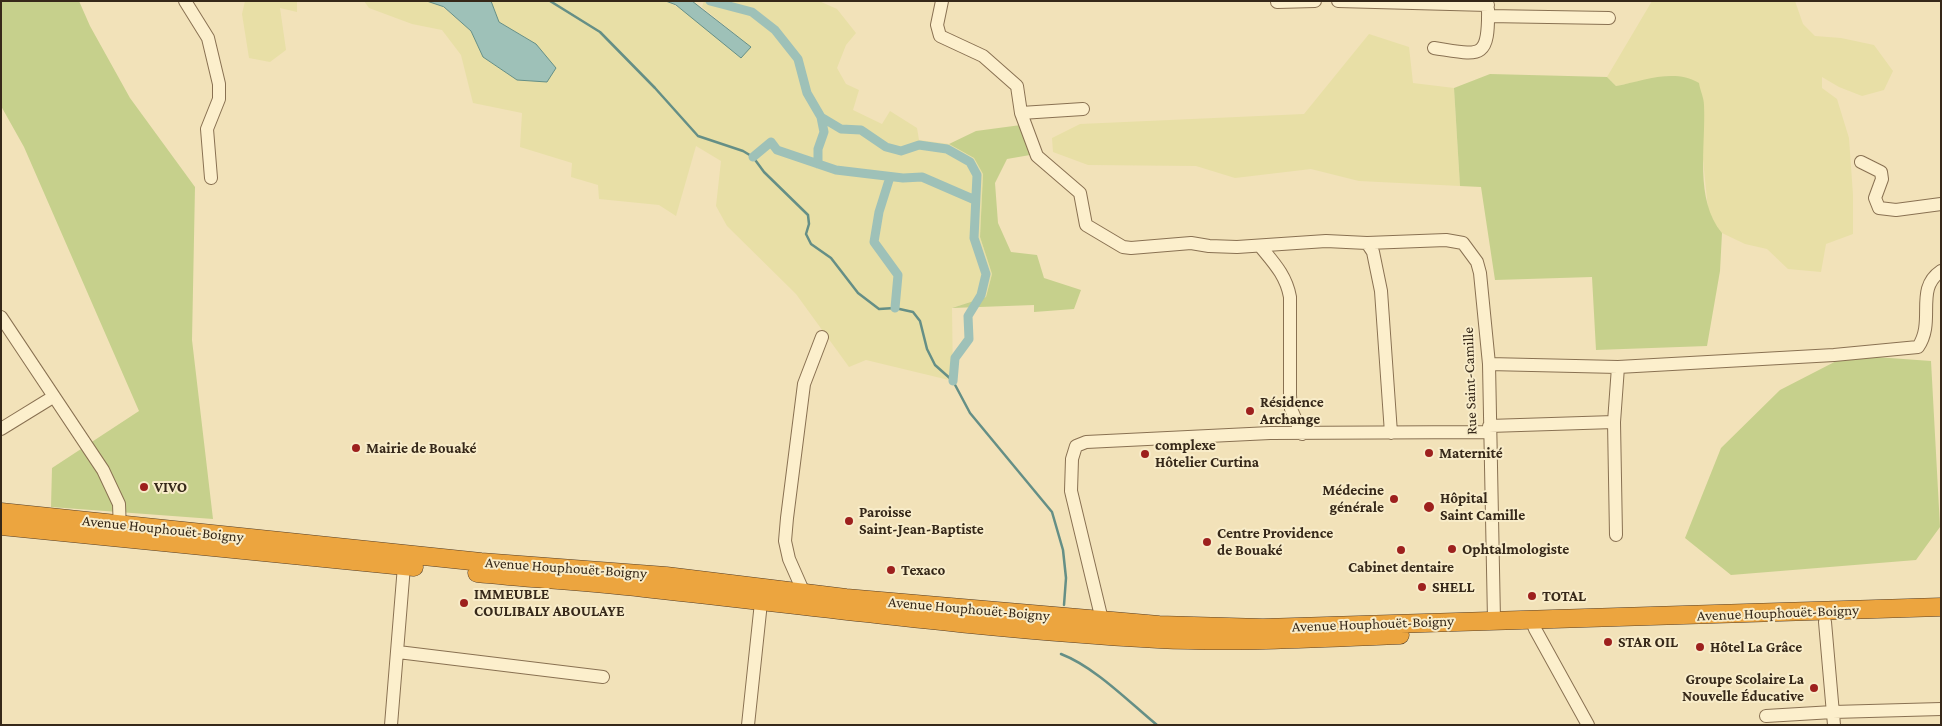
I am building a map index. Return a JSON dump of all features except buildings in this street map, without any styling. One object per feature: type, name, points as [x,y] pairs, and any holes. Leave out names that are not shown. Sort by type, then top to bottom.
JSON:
[{"type":"highway","name":"Avenue Houphouët-Boigny","points":[[1,512],[120,531],[404,566],[653,589],[762,596],[981,625],[1159,639],[1265,641],[1533,624],[1941,608]]},
{"type":"highway","name":"Avenue Houphouët-Boigny","points":[[1,526],[120,531],[666,576],[762,596],[804,593],[1169,626],[1263,628],[1494,620],[1533,624],[1825,622],[1941,619]]},
{"type":"street","points":[[185,1],[208,38],[219,84],[219,99],[207,129],[211,178]]},
{"type":"street","points":[[942,1],[937,25],[940,36],[983,56],[1017,86],[1020,113],[1037,156],[1080,194],[1084,219],[1092,230],[1123,247],[1131,248],[1191,243],[1209,246],[1260,246],[1326,241],[1367,243],[1373,252],[1381,291],[1391,433]]},
{"type":"street","points":[[1277,2],[1315,1]]},
{"type":"street","points":[[1338,1],[1488,8],[1608,18]]},
{"type":"street","points":[[1434,48],[1470,54],[1482,50],[1487,43],[1489,34],[1488,8]]},
{"type":"street","points":[[1020,113],[1083,109]]},
{"type":"street","points":[[1861,162],[1881,172],[1882,179],[1875,198],[1879,208],[1896,210],[1941,204]]},
{"type":"street","name":"Rue Saint-Camille","points":[[1367,243],[1446,240],[1463,243],[1477,262],[1480,273],[1489,364],[1494,620]]},
{"type":"street","points":[[1260,246],[1288,285],[1290,297],[1291,402],[1294,418],[1302,434]]},
{"type":"street","points":[[1489,364],[1618,367],[1834,355],[1918,347],[1925,337],[1926,289],[1933,276],[1941,271]]},
{"type":"street","points":[[1,318],[103,470],[119,504],[120,531]]},
{"type":"street","points":[[804,593],[785,541],[804,384],[822,337]]},
{"type":"street","points":[[1616,535],[1614,422],[1618,367]]},
{"type":"street","points":[[1,429],[53,397]]},
{"type":"street","points":[[1102,620],[1071,491],[1072,459],[1076,446],[1086,442],[1188,436],[1391,433],[1614,422]]},
{"type":"street","points":[[391,725],[404,566]]},
{"type":"street","points":[[748,725],[762,596]]},
{"type":"street","points":[[1825,622],[1834,725]]},
{"type":"street","points":[[1533,624],[1588,725]]},
{"type":"street","points":[[398,652],[603,677]]},
{"type":"street","points":[[1766,716],[1941,709]]},
{"type":"shaded area","points":[[245,1],[297,1],[297,12],[280,8],[286,50],[270,62],[249,58],[242,14]]},
{"type":"shaded area","points":[[364,1],[427,1],[443,7],[471,31],[483,57],[517,80],[536,44],[499,22],[491,1],[666,1],[751,47],[702,7],[704,1],[819,1],[837,9],[856,33],[846,45],[837,68],[846,84],[859,90],[853,110],[882,124],[890,111],[917,128],[919,140],[949,144],[974,158],[983,174],[980,237],[992,274],[986,297],[952,308],[953,381],[866,360],[849,367],[796,294],[727,226],[716,206],[721,161],[696,146],[676,216],[659,205],[599,199],[598,185],[571,177],[572,163],[520,147],[522,113],[473,103],[461,55],[442,30],[412,24],[369,8]]},
{"type":"shaded area","points":[[1652,1],[1795,1],[1803,24],[1815,36],[1841,38],[1874,45],[1893,71],[1884,90],[1862,96],[1839,87],[1822,77],[1822,88],[1837,99],[1849,138],[1853,195],[1853,234],[1826,244],[1821,272],[1788,269],[1767,249],[1745,244],[1722,233],[1713,221],[1708,209],[1702,150],[1704,104],[1667,76],[1616,86],[1607,77]]},
{"type":"shaded area","points":[[1369,34],[1409,47],[1413,83],[1454,88],[1460,186],[1359,181],[1311,169],[1235,178],[1196,166],[1088,165],[1053,152],[1052,138],[1080,124],[1304,114]]},
{"type":"green space","points":[[1,1],[79,1],[90,26],[130,98],[195,187],[192,340],[213,519],[51,507],[52,468],[139,411],[24,147],[1,106]]},
{"type":"green space","points":[[1490,74],[1607,77],[1616,86],[1669,76],[1679,76],[1699,83],[1704,105],[1703,172],[1705,189],[1713,219],[1722,233],[1720,271],[1707,346],[1596,350],[1592,277],[1495,280],[1481,187],[1460,186],[1454,88]]},
{"type":"green space","points":[[1021,125],[1030,155],[1007,159],[995,183],[998,223],[1011,252],[1037,255],[1044,278],[1081,290],[1074,309],[1034,312],[1034,305],[952,308],[986,297],[992,274],[980,237],[983,174],[974,158],[949,144],[976,131]]},
{"type":"green space","points":[[1848,355],[1931,361],[1940,527],[1916,560],[1731,575],[1685,538],[1721,448],[1780,390]]},
{"type":"water","points":[[427,1],[491,1],[499,22],[536,44],[556,68],[547,82],[517,80],[483,57],[471,31],[444,7]]},
{"type":"water","points":[[666,1],[692,1],[751,47],[741,58],[676,5]]},
{"type":"waterway","points":[[550,1],[600,32],[655,88],[698,136],[743,151],[753,157],[764,172],[808,215],[809,224],[806,234],[811,244],[831,258],[858,293],[879,309],[895,308],[913,312],[920,321],[927,349],[935,365],[953,381],[970,413],[1052,512],[1063,550],[1066,578],[1064,605]]},
{"type":"waterway","points":[[710,1],[752,12],[775,30],[798,59],[807,93],[821,117],[824,132],[818,149],[818,164]]},
{"type":"waterway","points":[[821,117],[841,129],[861,130],[886,147],[901,151],[919,145],[947,149],[970,162],[977,175],[974,238],[986,274],[981,295],[968,316],[969,339],[955,358],[953,381]]},
{"type":"waterway","points":[[753,157],[771,142],[777,150],[836,170],[903,178],[922,177],[975,200]]},
{"type":"waterway","points":[[890,177],[879,212],[874,242],[898,275],[895,308]]},
{"type":"waterway","points":[[1061,654],[1099,676],[1157,725]]},
{"type":"place","name":"Résidence Archange","points":[[1250,411]]},
{"type":"place","name":"Mairie de Bouaké","points":[[356,448]]},
{"type":"place","name":"Maternité","points":[[1429,453]]},
{"type":"place","name":"complexe Hôtelier Curtina","points":[[1145,454]]},
{"type":"place","name":"VIVO","points":[[144,487]]},
{"type":"place","name":"Médecine générale","points":[[1394,499]]},
{"type":"place","name":"Hôpital Saint Camille","points":[[1429,507]]},
{"type":"place","name":"Paroisse Saint-Jean-Baptiste","points":[[849,521]]},
{"type":"place","name":"Centre Providence de Bouaké","points":[[1207,542]]},
{"type":"place","name":"Ophtalmologiste","points":[[1452,549]]},
{"type":"place","name":"Cabinet dentaire","points":[[1401,550]]},
{"type":"place","name":"Texaco","points":[[891,570]]},
{"type":"place","name":"SHELL","points":[[1422,587]]},
{"type":"place","name":"TOTAL","points":[[1532,596]]},
{"type":"place","name":"IMMEUBLE COULIBALY ABOULAYE","points":[[464,603]]},
{"type":"place","name":"STAR OIL","points":[[1608,642]]},
{"type":"place","name":"Hôtel La Grâce","points":[[1700,647]]},
{"type":"place","name":"Groupe Scolaire La Nouvelle Éducative","points":[[1814,688]]}]
